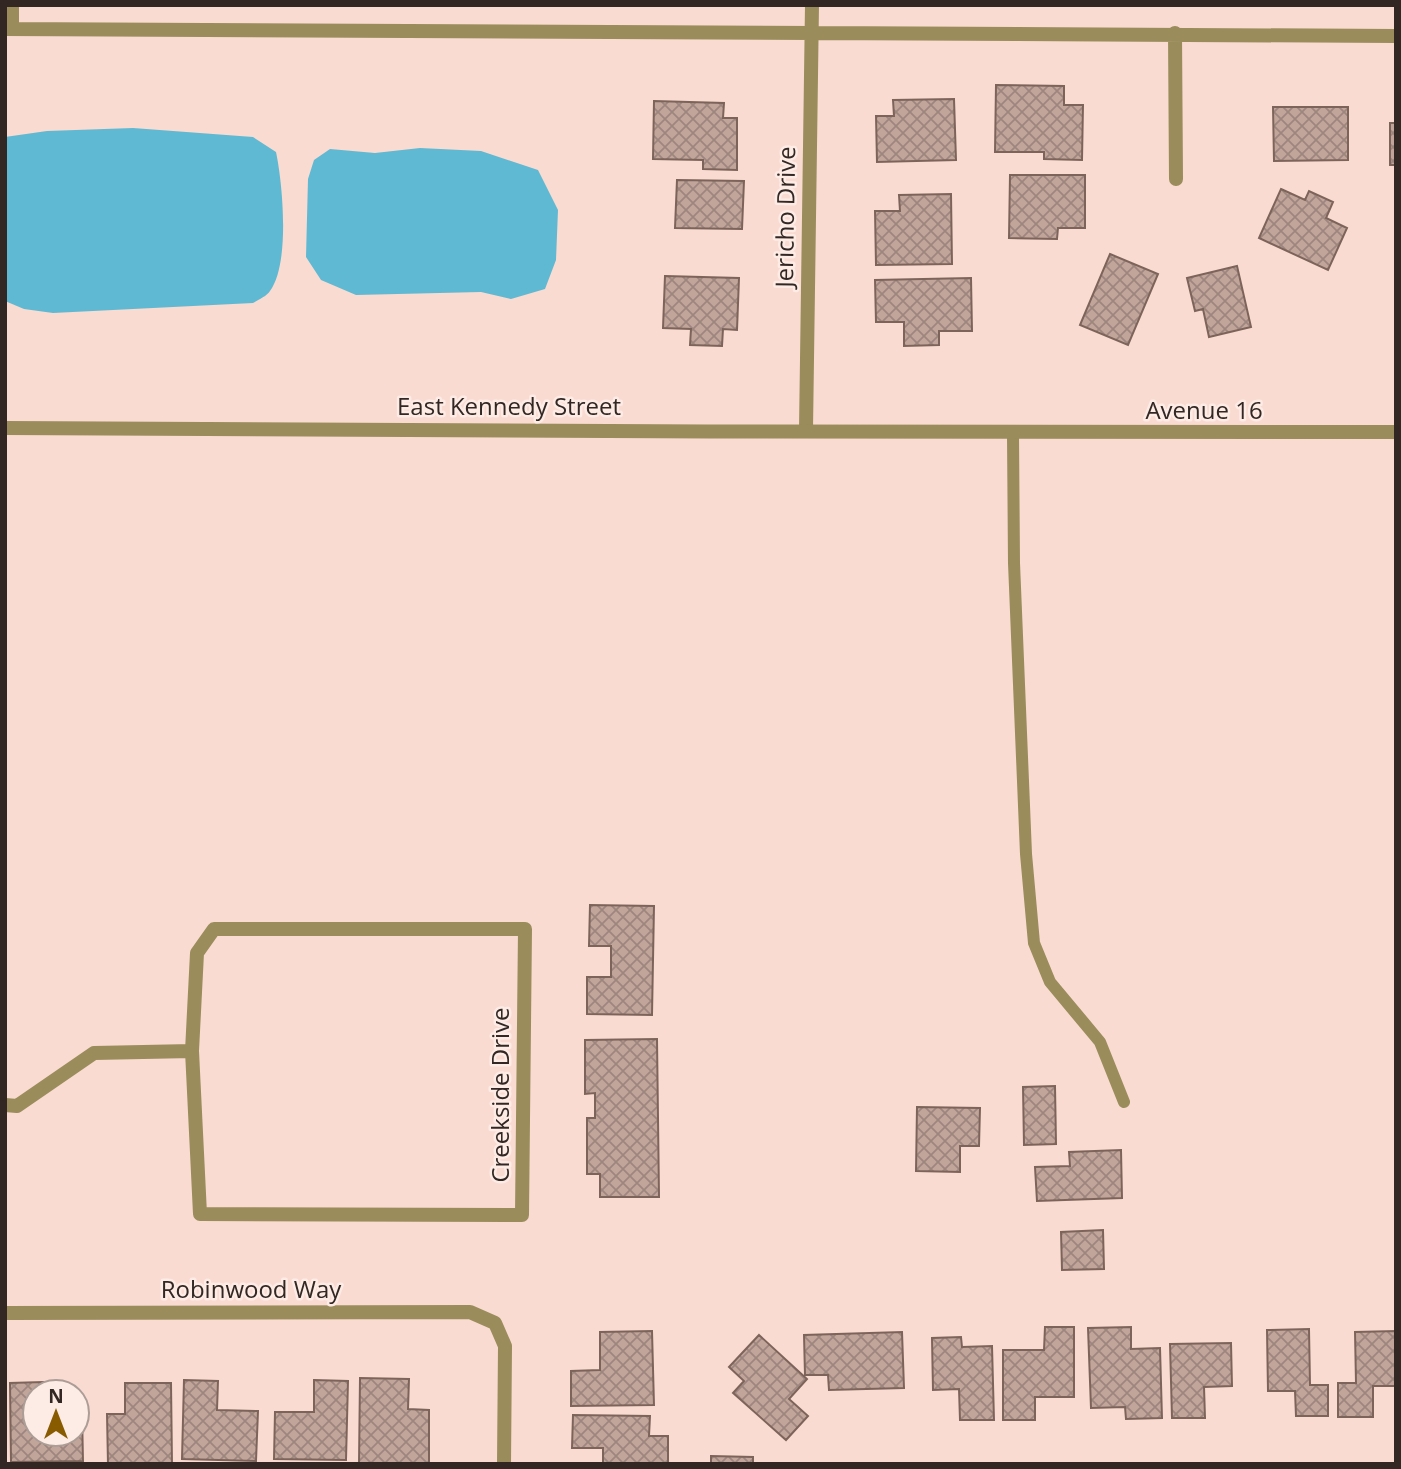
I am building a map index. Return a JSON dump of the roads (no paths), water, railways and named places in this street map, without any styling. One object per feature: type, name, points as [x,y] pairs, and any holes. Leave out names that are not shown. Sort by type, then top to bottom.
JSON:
[{"type":"street","points":[[12,5],[8,29],[1396,36]]},
{"type":"street","name":"Jericho Drive","points":[[806,430],[812,5]]},
{"type":"street","points":[[1175,33],[1176,179]]},
{"type":"street","name":"East Kennedy Street","points":[[5,428],[806,430],[1013,435]]},
{"type":"street","name":"Avenue 16","points":[[1013,435],[1396,432]]},
{"type":"street","name":"Creekside Drive","points":[[214,929],[525,929],[522,1215],[200,1214],[192,1051],[197,953],[214,929]]},
{"type":"street","points":[[5,1105],[18,1106],[94,1053],[192,1051]]},
{"type":"street","name":"Robinwood Way","points":[[5,1313],[470,1312],[495,1323],[505,1346],[504,1464]]},
{"type":"lane","points":[[1013,435],[1014,563],[1026,840],[1034,943],[1051,982],[1100,1042],[1125,1102]]},
{"type":"water","points":[[133,128],[253,137],[276,152],[281,184],[283,244],[276,279],[270,291],[253,303],[53,313],[24,309],[5,301],[5,137],[47,131]]},
{"type":"water","points":[[420,148],[481,151],[538,170],[558,210],[556,260],[545,289],[511,299],[481,292],[356,295],[321,280],[306,257],[308,179],[314,160],[330,149],[375,153]]}]
